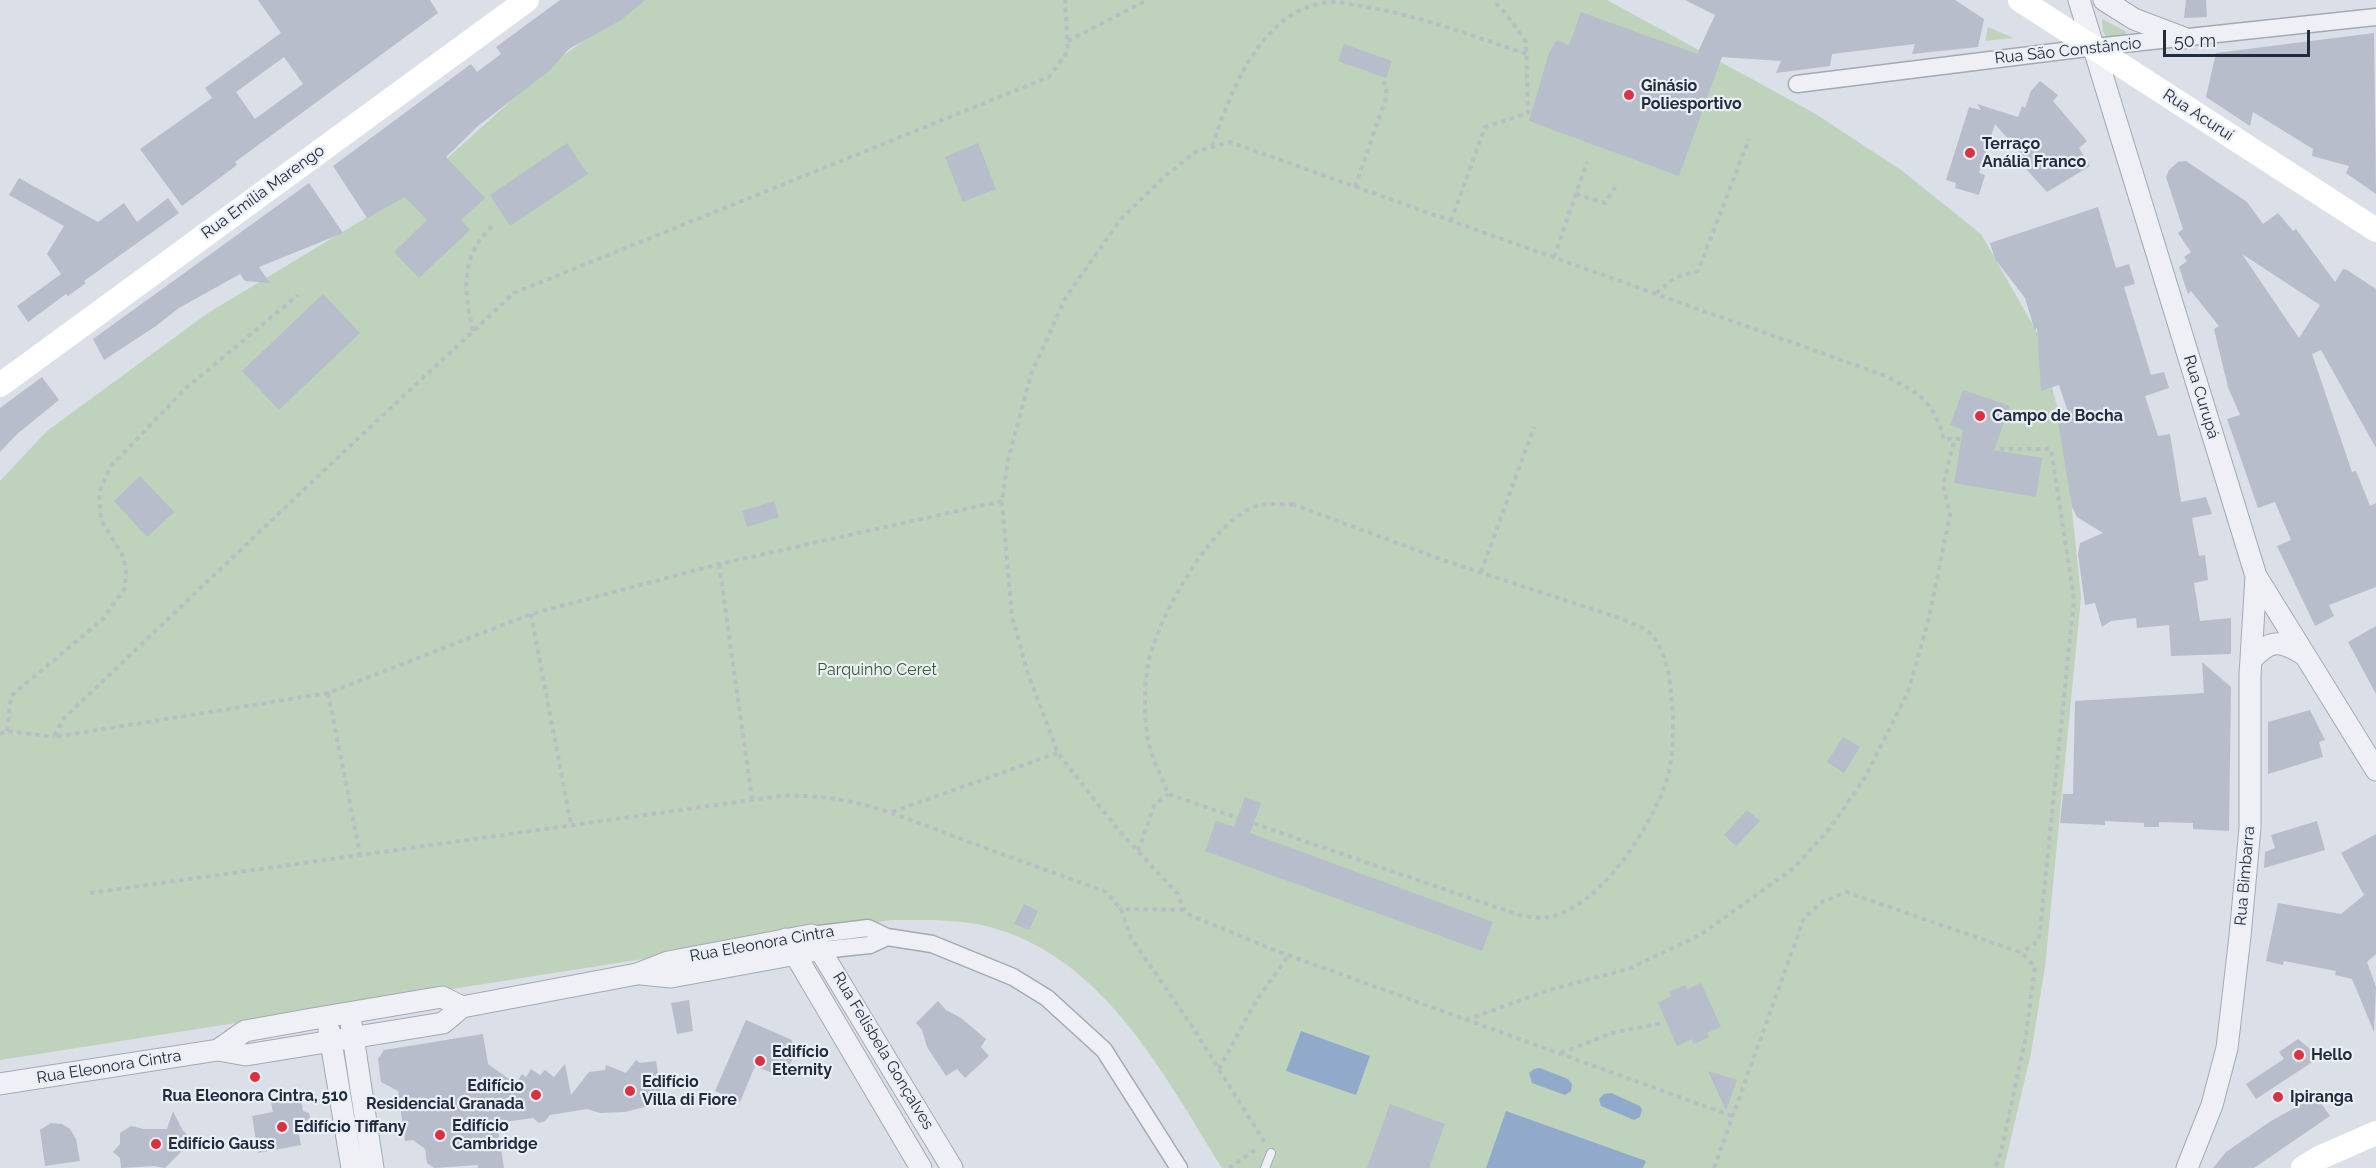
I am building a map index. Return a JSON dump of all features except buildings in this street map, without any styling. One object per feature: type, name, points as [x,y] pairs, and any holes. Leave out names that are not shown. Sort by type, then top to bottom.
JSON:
[{"type":"main road","name":"Rua Emília Marengo","points":[[0,385],[527,0]]},
{"type":"main road","name":"Rua Acuruí","points":[[2020,0],[2376,230]]},
{"type":"main road","points":[[2303,1168],[2319,1158],[2376,1133]]},
{"type":"street","name":"Rua Curupá","points":[[2079,0],[2256,576],[2376,770]]},
{"type":"street","points":[[2104,0],[2134,19],[2184,38]]},
{"type":"street","name":"Rua São Constâncio","points":[[1797,84],[2095,47],[2376,17]]},
{"type":"street","name":"Rua Bimbarra","points":[[2187,1168],[2212,1105],[2227,1048],[2250,828],[2251,660],[2256,576]]},
{"type":"street","points":[[2251,660],[2265,646],[2279,643],[2303,655]]},
{"type":"street","name":"Rua Eleonora Cintra","points":[[0,1084],[218,1050],[246,1055],[354,1038],[443,1023],[462,1007],[637,974],[668,962],[817,942],[870,945],[887,937],[932,944],[1013,977],[1047,998],[1104,1050],[1179,1168]]},
{"type":"street","name":"Rua Felisbela Gonçalves","points":[[817,942],[952,1168]]},
{"type":"street","name":"Rua Felisbela Gonçalves","points":[[790,947],[921,1168]]},
{"type":"street","name":"Rua Eleonora Cintra","points":[[218,1050],[245,1031],[326,1016],[442,997],[462,1007]]},
{"type":"street","points":[[350,1013],[374,1168]]},
{"type":"street","points":[[326,1016],[352,1168]]},
{"type":"lane","points":[[1265,1168],[1271,1153]]},
{"type":"path","points":[[54,737],[64,718],[514,293],[1032,86],[1049,77],[1068,51],[1065,0]]},
{"type":"path","points":[[1068,41],[1147,0]]},
{"type":"path","points":[[1451,221],[1485,127],[1528,113],[1526,42],[1493,0]]},
{"type":"path","points":[[1212,147],[1227,103],[1245,68],[1271,33],[1296,12],[1330,2],[1424,21],[1527,54]]},
{"type":"path","points":[[1355,187],[1387,95],[1384,81]]},
{"type":"path","points":[[1655,294],[1676,277],[1698,271],[1749,139]]},
{"type":"path","points":[[1184,910],[1178,894],[1138,851],[1058,753],[1027,671],[1012,616],[1002,501],[1008,460],[1031,374],[1066,297],[1121,219],[1165,176],[1197,151],[1230,142],[1886,376],[1916,392],[1937,414],[1944,440],[1955,438],[2003,448],[2051,449],[2074,599],[2039,940],[2022,953]]},
{"type":"path","points":[[1554,258],[1587,162]]},
{"type":"path","points":[[1576,194],[1605,203],[1617,184]]},
{"type":"path","points":[[473,331],[466,278],[470,255],[482,236],[495,223]]},
{"type":"path","points":[[7,731],[11,696],[103,619],[125,588],[126,570],[122,554],[102,520],[99,492],[111,466],[184,390],[298,295]]},
{"type":"path","points":[[1481,572],[1534,427]]},
{"type":"path","points":[[1466,1020],[1549,990],[1628,969],[1700,935],[1794,868],[1830,828],[1864,779],[1908,692],[1928,621],[1950,515],[1943,485],[1955,438]]},
{"type":"path","points":[[0,734],[7,731],[54,737],[328,693],[531,614],[718,564],[1002,501]]},
{"type":"path","points":[[1292,504],[1650,632],[1666,668],[1673,715],[1666,783],[1647,824],[1624,859],[1594,892],[1567,910],[1542,918],[1519,915],[1168,794],[1147,736],[1145,702],[1149,660],[1171,600],[1198,558],[1232,521],[1259,505],[1292,504]]},
{"type":"path","points":[[718,564],[753,799]]},
{"type":"path","points":[[531,614],[571,825]]},
{"type":"path","points":[[328,693],[360,854]]},
{"type":"path","points":[[891,812],[1058,753]]},
{"type":"path","points":[[90,893],[753,799],[811,794],[891,812],[1106,892],[1121,909],[1131,938],[1271,1153]]},
{"type":"path","points":[[1138,851],[1154,806],[1168,794]]},
{"type":"path","points":[[1714,1168],[1803,918],[1822,902],[1846,892],[2022,953],[2035,967],[2025,1041],[2001,1152],[1995,1168]]},
{"type":"path","points":[[1121,909],[1184,910],[1289,955],[1732,1116]]},
{"type":"path","points":[[1219,1070],[1256,1001],[1289,955]]},
{"type":"path","points":[[1560,1053],[1612,1033],[1662,1023]]},
{"type":"path","points":[[1229,1168],[1265,1143]]},
{"type":"green space","name":"Parquinho Ceret","points":[[642,0],[1607,0],[1814,113],[1901,170],[1981,234],[2038,334],[2064,433],[2081,597],[2045,967],[2031,1053],[2004,1168],[1222,1168],[1151,1055],[1123,1019],[1093,987],[1058,959],[1020,937],[966,922],[891,920],[0,1060],[0,481],[47,431],[208,313],[412,190],[554,62]]},
{"type":"green space","points":[[2102,19],[2127,32],[2115,42],[2108,41],[2103,31]]},
{"type":"green space","points":[[1988,27],[2013,38],[1985,41]]},
{"type":"water","points":[[1301,1031],[1370,1056],[1356,1095],[1286,1071]]},
{"type":"water","points":[[1540,1068],[1568,1079],[1572,1084],[1571,1091],[1565,1095],[1532,1083],[1529,1073]]},
{"type":"water","points":[[1611,1093],[1640,1106],[1642,1110],[1640,1117],[1634,1120],[1601,1106],[1599,1099],[1604,1094]]},
{"type":"water","points":[[1506,1111],[1646,1161],[1643,1168],[1486,1168]]},
{"type":"place","name":"Ginásio Poliesportivo","points":[[1629,95]]},
{"type":"place","name":"Terraço Anália Franco","points":[[1970,153]]},
{"type":"place","name":"Campo de Bocha","points":[[1980,416]]},
{"type":"place","name":"Hello","points":[[2299,1055]]},
{"type":"place","name":"Edifício Eternity","points":[[760,1061]]},
{"type":"place","name":"Rua Eleonora Cintra, 510","points":[[255,1077]]},
{"type":"place","name":"Edifício Villa di Fiore","points":[[630,1091]]},
{"type":"place","name":"Edifício Residencial Granada","points":[[536,1095]]},
{"type":"place","name":"Ipiranga","points":[[2278,1097]]},
{"type":"place","name":"Edifício Tiffany","points":[[282,1127]]},
{"type":"place","name":"Edifício Cambridge","points":[[440,1135]]},
{"type":"place","name":"Edifício Gauss","points":[[156,1144]]}]
